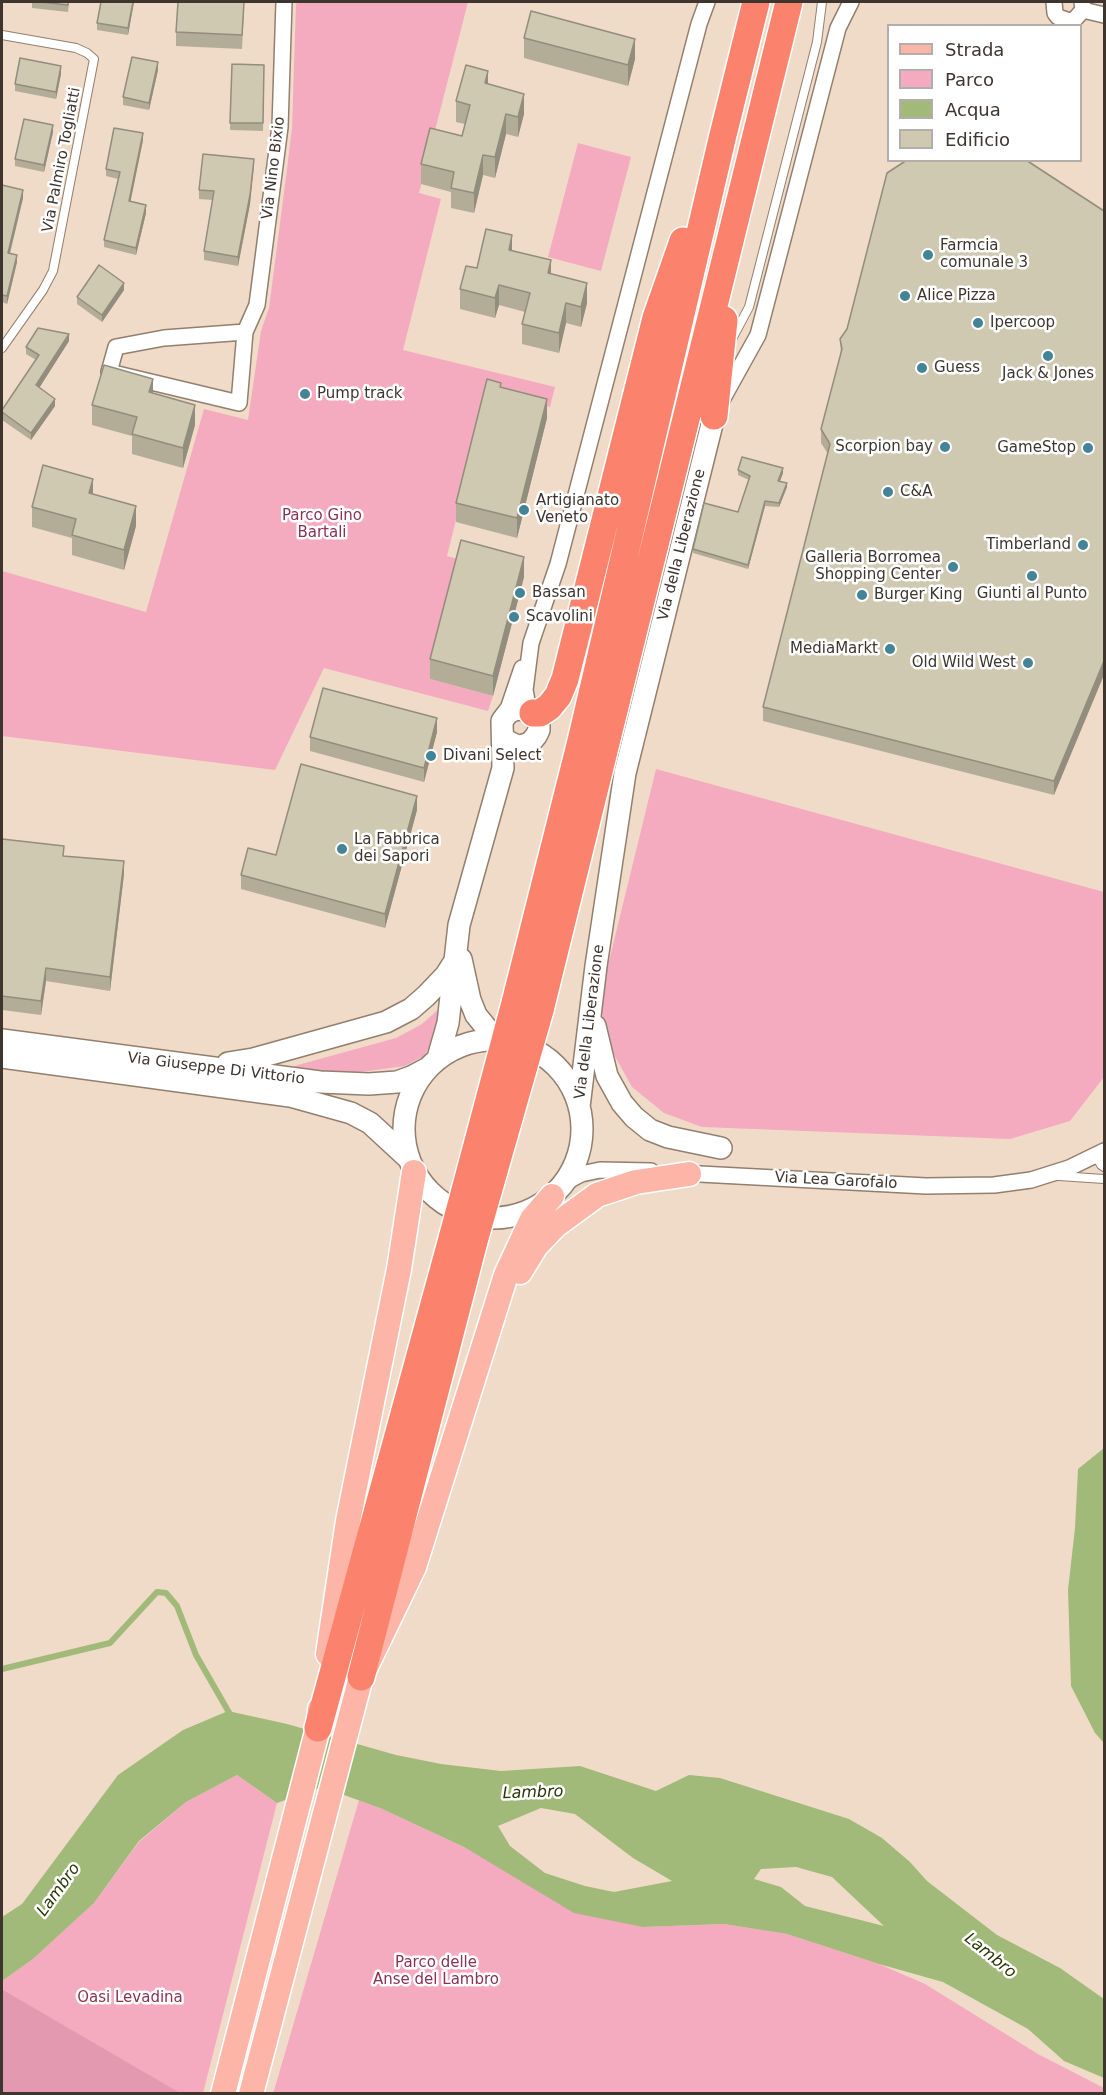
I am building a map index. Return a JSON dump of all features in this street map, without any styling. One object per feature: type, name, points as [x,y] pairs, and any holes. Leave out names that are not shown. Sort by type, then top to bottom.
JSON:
[{"type":"highway","points":[[528,1006],[581,741],[756,2]]},
{"type":"highway","points":[[318,1728],[464,1238],[528,1006],[731,238],[789,2]]},
{"type":"highway","points":[[532,713],[540,713],[549,707],[558,696],[565,679],[656,318],[722,139]]},
{"type":"highway","points":[[714,416],[731,238]]},
{"type":"highway","points":[[361,1677],[464,1238]]},
{"type":"main road","name":"Via della Liberazione","points":[[579,1107],[625,772],[714,416]]},
{"type":"main road","points":[[495,799],[504,778],[539,730],[538,721],[532,713],[519,708],[510,711],[505,725],[503,768],[459,925],[447,1023],[433,1063],[412,1092],[406,1108],[403,1125],[404,1142],[411,1165],[425,1188],[437,1200],[468,1215],[490,1219],[513,1216],[534,1209],[558,1190]]},
{"type":"main road","points":[[505,725],[507,741],[515,745],[530,743]]},
{"type":"main road","points":[[457,938],[465,982],[476,1015],[489,1031],[502,1041]]},
{"type":"main road","points":[[209,1066],[253,1059],[386,1022],[411,1009],[446,975],[453,964]]},
{"type":"main road","points":[[591,1011],[607,1076],[622,1103],[634,1117],[650,1130],[668,1137],[721,1148]]},
{"type":"main road","name":"Via Giuseppe Di Vittorio","points":[[2,1040],[320,1082],[369,1084],[404,1080],[433,1063]]},
{"type":"main road","points":[[251,2094],[361,1677],[414,1567],[515,1252],[532,1219],[558,1190],[574,1164],[581,1141],[579,1107],[570,1085],[549,1060],[533,1050],[502,1041],[477,1041],[462,1046],[433,1063]]},
{"type":"main road","name":"Via Giuseppe Di Vittorio","points":[[2,1057],[290,1096],[351,1113],[369,1123],[411,1165]]},
{"type":"main road","points":[[223,2094],[318,1728],[348,1521],[399,1269],[411,1165]]},
{"type":"main road","points":[[470,1387],[505,1297],[526,1261],[556,1225],[597,1195],[622,1185],[689,1174]]},
{"type":"street","name":"Via Nino Bixio","points":[[245,332],[164,338],[116,347],[110,372],[239,403],[245,332],[257,305],[280,127],[284,2]]},
{"type":"street","points":[[505,725],[558,564],[705,2]]},
{"type":"street","name":"Via della Liberazione","points":[[714,416],[758,335],[838,28],[851,2]]},
{"type":"street","points":[[1054,2],[1055,13],[1062,20],[1075,19],[1083,6],[1104,15]]},
{"type":"street","points":[[531,643],[525,690],[532,713]]},
{"type":"street","name":"Via Lea Garofalo","points":[[558,1190],[581,1174],[600,1170],[926,1186],[994,1185],[1031,1180],[1101,1158]]},
{"type":"lane","points":[[721,361],[749,307],[817,42],[822,2]]},
{"type":"lane","name":"Via Palmiro Togliatti","points":[[2,35],[76,48],[87,52],[94,59],[53,271],[43,290],[2,348]]},
{"type":"lane","points":[[1048,1175],[1104,1179]]},
{"type":"green space","name":"Parco Gino Bartali","points":[[299,2],[468,2],[419,193],[441,199],[403,350],[555,387],[550,407],[488,392],[447,556],[461,560],[430,679],[493,696],[488,711],[324,668],[275,770],[2,736],[2,571],[146,612],[204,409],[248,420],[261,331],[269,308],[292,128],[296,4]]},
{"type":"green space","points":[[578,143],[631,157],[601,271],[548,257]]},
{"type":"green space","points":[[656,769],[1104,892],[1104,1077],[1070,1121],[1010,1139],[702,1127],[664,1113],[632,1087],[606,1040],[600,998]]},
{"type":"green space","points":[[440,1008],[433,1042],[424,1056],[405,1066],[346,1074],[290,1069],[396,1038],[422,1024]]},
{"type":"green space","name":"Oasi Levadina","points":[[237,1775],[277,1803],[203,2093],[2,2094],[2,1981],[33,1959],[94,1903],[139,1842],[186,1802]]},
{"type":"green space","name":"Parco delle Anse del Lambro","points":[[359,1800],[464,1847],[501,1868],[643,1927],[724,1924],[787,1934],[879,1964],[925,1984],[1038,2054],[1104,2088],[1104,2094],[273,2094]]},
{"type":"shaded area","points":[[3,1990],[180,2093],[2,2093]]},
{"type":"water","points":[[1104,1448],[1104,1743],[1095,1733],[1071,1686],[1068,1590],[1075,1528],[1078,1469]]},
{"type":"water","name":"Lambro","points":[[228,1711],[287,1724],[396,1755],[441,1764],[501,1771],[580,1766],[656,1791],[689,1775],[720,1778],[849,1819],[882,1838],[910,1862],[927,1881],[997,1935],[1060,1968],[1104,1999],[1104,2078],[1064,2061],[1028,2029],[943,1982],[787,1934],[724,1924],[643,1927],[574,1913],[464,1847],[380,1808],[322,1787],[277,1803],[237,1775],[186,1802],[139,1841],[94,1903],[33,1959],[2,1981],[2,1917],[22,1904],[118,1775],[183,1730]],"holes":[[[541,1808],[575,1814],[633,1858],[672,1881],[614,1892],[585,1886],[545,1873],[510,1846],[498,1826]],[[796,1867],[832,1877],[884,1926],[805,1906],[781,1887],[754,1879],[761,1869]]]},
{"type":"building","points":[[41,2],[68,2],[68,5]]},
{"type":"building","points":[[101,2],[133,2],[128,28],[97,23]]},
{"type":"building","points":[[178,2],[244,2],[242,35],[176,32]]},
{"type":"building","points":[[531,11],[635,39],[628,65],[524,38]]},
{"type":"building","points":[[132,57],[158,62],[149,103],[123,97]]},
{"type":"building","points":[[20,58],[61,66],[56,92],[15,84]]},
{"type":"building","points":[[232,64],[264,65],[263,123],[230,123]]},
{"type":"building","points":[[466,65],[488,71],[485,83],[524,94],[518,117],[506,114],[495,157],[483,155],[474,193],[451,188],[454,172],[421,164],[430,128],[462,136],[470,105],[456,101]]},
{"type":"building","points":[[24,119],[53,125],[44,165],[15,159]]},
{"type":"building","points":[[114,128],[143,133],[129,201],[146,205],[136,248],[104,240],[120,172],[106,169]]},
{"type":"building","points":[[203,154],[254,159],[250,195],[238,257],[204,251],[214,191],[199,190]]},
{"type":"building","name":"Galleria Borromea Shopping Center","points":[[904,162],[1029,162],[1104,211],[1104,661],[1054,781],[763,707],[830,444],[821,429],[842,349],[840,339],[847,329],[887,173]]},
{"type":"building","points":[[2,185],[23,190],[8,253],[17,255],[7,296],[2,295]]},
{"type":"building","points":[[486,229],[512,235],[509,250],[551,260],[548,273],[587,283],[581,307],[566,303],[559,333],[522,324],[530,293],[499,285],[495,298],[460,289],[466,266],[477,268]]},
{"type":"building","points":[[99,265],[124,283],[102,315],[77,297]]},
{"type":"building","points":[[38,328],[69,334],[36,385],[55,399],[31,433],[2,410],[39,355],[26,347]]},
{"type":"building","points":[[104,365],[153,379],[149,392],[195,405],[183,448],[132,434],[137,417],[92,405]]},
{"type":"building","points":[[487,379],[501,383],[500,387],[547,399],[517,518],[456,503]]},
{"type":"building","points":[[742,457],[783,468],[778,481],[787,483],[779,503],[765,501],[748,565],[693,549],[704,503],[738,512],[750,476],[738,470]]},
{"type":"building","points":[[43,465],[93,479],[89,493],[136,506],[124,550],[72,535],[76,519],[32,507]]},
{"type":"building","points":[[461,540],[524,557],[493,676],[430,659]]},
{"type":"building","points":[[323,688],[437,718],[424,768],[310,737]]},
{"type":"building","points":[[301,764],[417,796],[385,914],[241,875],[248,848],[276,855]]},
{"type":"building","points":[[2,839],[64,846],[63,856],[124,861],[110,977],[46,968],[41,1001],[2,996]]},
{"type":"waterway","points":[[2,1669],[110,1643],[157,1592],[166,1593],[177,1606],[196,1655],[231,1716]]},
{"type":"place","name":"Farmcia comunale 3","points":[[928,255]]},
{"type":"place","name":"Alice Pizza","points":[[905,296]]},
{"type":"place","name":"Ipercoop","points":[[978,323]]},
{"type":"place","name":"Jack & Jones","points":[[1048,356]]},
{"type":"place","name":"Guess","points":[[922,368]]},
{"type":"place","name":"Pump track","points":[[305,394]]},
{"type":"place","name":"Scorpion bay","points":[[945,447]]},
{"type":"place","name":"GameStop","points":[[1088,448]]},
{"type":"place","name":"C&A","points":[[888,492]]},
{"type":"place","name":"Artigianato Veneto","points":[[524,510]]},
{"type":"place","name":"Timberland","points":[[1083,545]]},
{"type":"place","name":"Galleria Borromea Shopping Center","points":[[953,567]]},
{"type":"place","name":"Giunti al Punto","points":[[1032,576]]},
{"type":"place","name":"Bassan","points":[[520,593]]},
{"type":"place","name":"Burger King","points":[[862,595]]},
{"type":"place","name":"Scavolini","points":[[514,617]]},
{"type":"place","name":"MediaMarkt","points":[[890,649]]},
{"type":"place","name":"Old Wild West","points":[[1028,663]]},
{"type":"place","name":"Divani Select","points":[[431,756]]},
{"type":"place","name":"La Fabbrica dei Sapori","points":[[342,849]]}]
